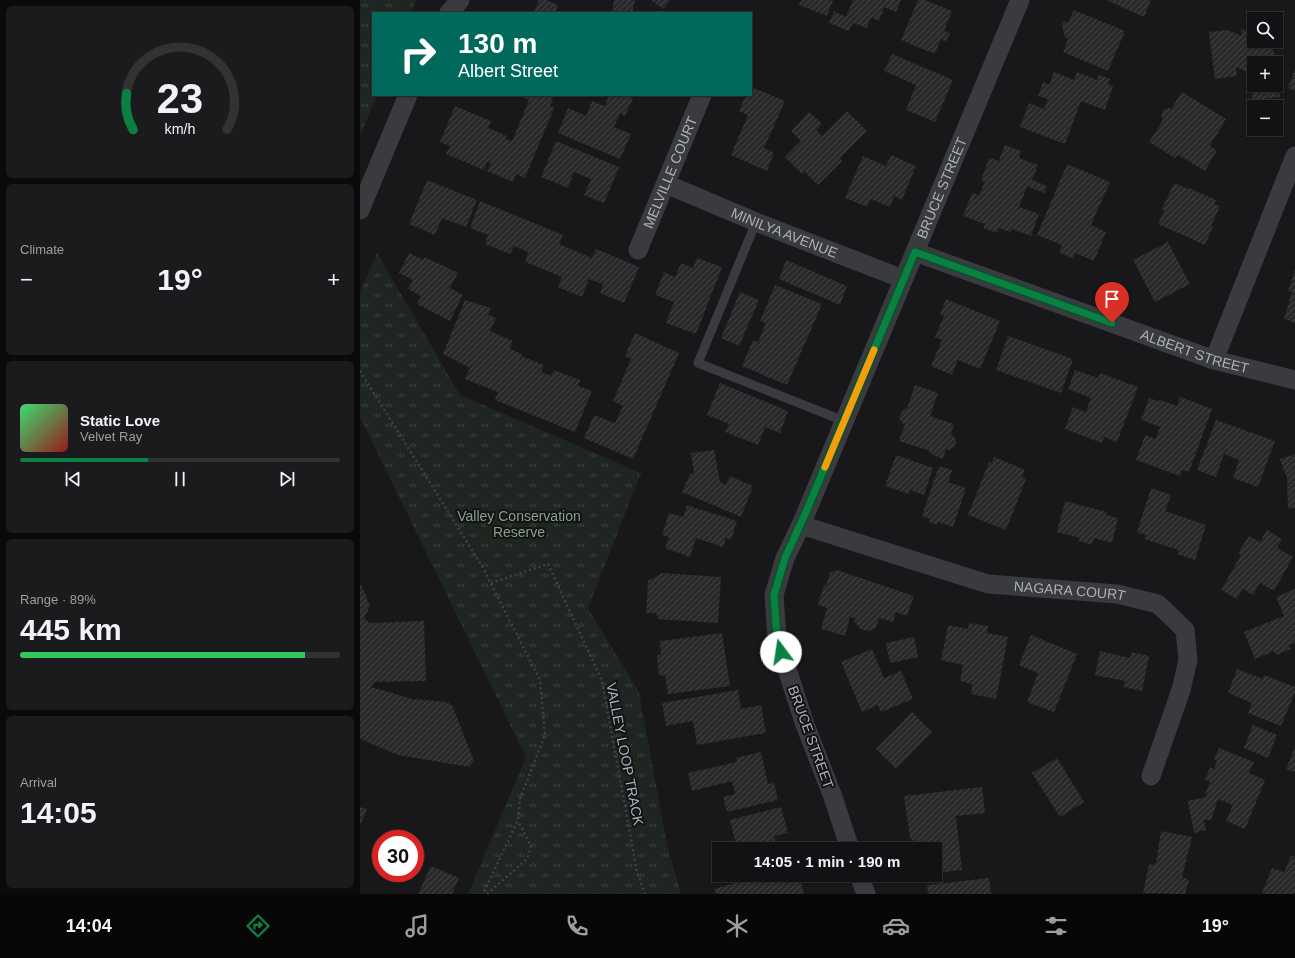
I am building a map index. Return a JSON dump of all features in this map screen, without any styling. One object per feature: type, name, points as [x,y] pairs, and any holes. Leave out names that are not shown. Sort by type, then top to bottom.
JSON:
[{"type":"street","points":[[450,12],[460,0]]},
{"type":"street","name":"BRUCE STREET","points":[[848,842],[833,797],[804,722],[777,638],[774,595],[785,558],[904,279],[1020,0]]},
{"type":"street","points":[[360,210],[408,96]]},
{"type":"street","name":"MELVILLE COURT","points":[[638,250],[702,96]]},
{"type":"street","points":[[1214,360],[1295,156]]},
{"type":"street","name":"MINILYA AVENUE","points":[[666,184],[756,222],[904,279]]},
{"type":"street","name":"ALBERT STREET","points":[[915,252],[1214,360],[1295,380]]},
{"type":"street","name":"NAGARA COURT","points":[[800,525],[988,584],[1117,594],[1158,604],[1186,630],[1188,660],[1181,690],[1151,776]]},
{"type":"street","points":[[862,882],[866,894]]},
{"type":"lane","points":[[756,222],[698,363],[844,421]]},
{"type":"path","points":[[360,371],[482,566],[540,680],[545,736],[520,799],[518,820],[483,894]]},
{"type":"path","name":"VALLEY LOOP TRACK","points":[[491,583],[548,564],[602,681],[637,872],[645,894]]},
{"type":"path","points":[[487,894],[527,859],[531,846],[518,820]]},
{"type":"green space","points":[[360,0],[416,0],[411,12],[372,12],[372,96],[377,96],[360,136]]},
{"type":"green space","name":"Valley Conservation Reserve","points":[[377,253],[460,395],[641,473],[588,608],[639,692],[667,845],[681,894],[468,894],[526,757],[360,417],[360,292]]},
{"type":"building","points":[[539,0],[546,0],[558,5],[555,12],[534,12]]},
{"type":"building","points":[[614,0],[635,0],[632,12],[612,12]]},
{"type":"building","points":[[651,0],[670,0],[663,9]]},
{"type":"building","points":[[801,0],[833,0],[827,16],[799,5]]},
{"type":"building","points":[[853,0],[901,0],[896,12],[884,7],[879,21],[871,17],[867,28],[853,23],[849,31],[829,23],[834,11],[846,17]]},
{"type":"building","points":[[918,0],[925,0],[952,11],[944,31],[950,33],[946,42],[941,39],[935,54],[901,40]]},
{"type":"building","points":[[1106,0],[1151,0],[1144,17]]},
{"type":"building","points":[[1074,10],[1125,31],[1108,71],[1063,52],[1068,39],[1065,37],[1062,25],[1064,21],[1068,23]]},
{"type":"building","points":[[1247,29],[1247,48],[1273,48],[1274,56],[1247,56],[1247,72],[1236,67],[1237,76],[1215,79],[1209,32],[1227,30],[1242,36],[1241,30]]},
{"type":"building","points":[[892,54],[953,80],[935,122],[906,110],[916,85],[884,71]]},
{"type":"building","points":[[1295,69],[1295,91],[1288,88]]},
{"type":"building","points":[[1054,72],[1074,80],[1077,72],[1097,80],[1099,75],[1110,79],[1108,84],[1113,86],[1105,110],[1081,101],[1065,144],[1020,127],[1029,103],[1044,109],[1048,99],[1038,96],[1043,82],[1049,85]]},
{"type":"building","points":[[752,87],[785,101],[764,148],[774,153],[767,171],[731,155],[748,115],[739,111],[746,96],[752,96]]},
{"type":"building","points":[[1182,92],[1226,119],[1210,146],[1217,150],[1205,171],[1178,155],[1175,158],[1149,142],[1163,120],[1161,115],[1163,110],[1169,108],[1171,109]]},
{"type":"building","points":[[1252,92],[1279,92],[1280,97],[1253,100]]},
{"type":"building","points":[[520,96],[554,96],[550,106],[554,108],[525,178],[516,174],[513,182],[487,171],[491,163],[487,162],[484,170],[446,154],[450,146],[440,142],[455,106],[491,121],[488,128],[507,136],[505,139],[512,141],[529,100]]},
{"type":"building","points":[[609,96],[628,96],[633,98],[625,116],[620,113],[614,127],[631,134],[620,159],[558,133],[568,108],[586,116],[592,101],[605,106]]},
{"type":"building","points":[[847,111],[867,131],[840,158],[842,161],[818,185],[804,171],[802,174],[785,157],[801,141],[791,131],[809,112],[822,124],[816,130],[822,136]]},
{"type":"building","points":[[556,141],[619,167],[604,203],[584,195],[591,179],[574,172],[568,188],[541,177]]},
{"type":"building","points":[[1005,145],[1021,151],[1019,158],[1038,165],[1032,180],[1047,186],[1044,193],[1027,186],[1019,207],[1039,214],[1031,236],[1012,229],[1010,232],[999,228],[997,233],[983,228],[985,224],[963,216],[972,193],[979,195],[985,182],[981,180],[989,158],[999,161]]},
{"type":"building","points":[[891,155],[916,166],[902,200],[894,196],[890,207],[871,199],[867,207],[845,198],[863,156],[886,166]]},
{"type":"building","points":[[1067,164],[1110,182],[1091,225],[1106,232],[1094,261],[1075,253],[1073,259],[1059,252],[1062,245],[1037,235]]},
{"type":"building","points":[[427,180],[477,200],[466,227],[442,218],[435,235],[409,224]]},
{"type":"building","points":[[1174,183],[1216,200],[1214,204],[1220,206],[1211,226],[1213,227],[1205,245],[1158,224],[1164,211],[1162,209]]},
{"type":"building","points":[[480,201],[563,235],[559,244],[592,258],[596,249],[639,267],[624,303],[600,293],[603,284],[589,279],[582,297],[558,287],[562,277],[525,262],[528,252],[514,246],[510,254],[485,244],[488,235],[470,228]]},
{"type":"building","points":[[1168,242],[1190,284],[1155,302],[1133,260]]},
{"type":"building","points":[[409,253],[423,260],[425,257],[458,273],[450,288],[463,295],[450,321],[417,304],[421,296],[408,289],[413,280],[399,273]]},
{"type":"building","points":[[697,258],[722,267],[696,334],[666,323],[674,302],[655,295],[664,272],[675,277],[681,263],[693,268]]},
{"type":"building","points":[[786,260],[847,286],[840,305],[779,279]]},
{"type":"building","points":[[1295,270],[1295,323],[1284,319],[1292,292],[1288,291]]},
{"type":"building","points":[[775,285],[822,304],[787,385],[742,366],[753,340],[758,342],[766,323],[760,321]]},
{"type":"building","points":[[740,292],[759,300],[739,346],[721,338]]},
{"type":"building","points":[[946,299],[1000,321],[980,369],[958,360],[952,375],[931,366],[942,340],[935,337],[944,316],[940,315]]},
{"type":"building","points":[[465,300],[491,308],[488,315],[496,318],[490,331],[513,341],[510,349],[522,354],[521,356],[544,365],[541,372],[551,376],[554,370],[580,380],[578,386],[592,391],[575,432],[495,400],[498,392],[465,379],[470,368],[443,354]]},
{"type":"building","points":[[635,333],[679,353],[633,459],[584,438],[594,415],[615,423],[623,406],[613,401],[631,359],[625,356]]},
{"type":"building","points":[[1008,336],[1073,359],[1061,393],[996,370]]},
{"type":"building","points":[[1075,370],[1098,378],[1100,373],[1138,387],[1117,442],[1104,437],[1102,443],[1065,429],[1073,407],[1086,412],[1091,398],[1068,389]]},
{"type":"building","points":[[720,383],[788,411],[780,433],[765,427],[758,445],[725,432],[729,424],[707,415]]},
{"type":"building","points":[[915,385],[938,393],[930,416],[954,424],[951,435],[954,436],[956,441],[955,447],[949,450],[946,449],[943,459],[929,453],[930,451],[899,441],[905,424],[902,423],[899,417],[902,411],[907,408]]},
{"type":"building","points":[[1180,397],[1212,409],[1189,472],[1182,470],[1180,476],[1136,460],[1145,435],[1156,439],[1160,427],[1141,420],[1149,398],[1177,406]]},
{"type":"building","points":[[1216,420],[1275,441],[1258,487],[1233,478],[1239,460],[1224,454],[1216,477],[1197,470]]},
{"type":"building","points":[[714,450],[720,482],[726,485],[730,476],[753,486],[741,517],[682,492],[690,474],[694,473],[691,453]]},
{"type":"building","points":[[1295,454],[1295,508],[1288,508],[1287,476],[1280,459]]},
{"type":"building","points":[[896,455],[933,468],[924,495],[910,490],[909,494],[885,486]]},
{"type":"building","points":[[994,457],[1025,470],[1022,477],[1026,479],[1006,530],[968,515],[989,462],[992,463]]},
{"type":"building","points":[[939,466],[952,470],[948,482],[966,488],[953,527],[938,522],[937,525],[929,522],[930,519],[922,516]]},
{"type":"building","points":[[1151,488],[1171,495],[1165,511],[1206,525],[1195,560],[1177,554],[1179,550],[1144,539],[1146,535],[1137,532]]},
{"type":"building","points":[[1065,501],[1107,512],[1106,515],[1118,518],[1112,543],[1094,538],[1092,545],[1079,541],[1080,538],[1057,532]]},
{"type":"building","points":[[687,505],[737,521],[731,540],[726,538],[723,547],[696,538],[690,557],[665,548],[669,537],[662,535],[669,513],[683,517]]},
{"type":"building","points":[[1267,530],[1282,539],[1277,548],[1293,557],[1274,591],[1260,583],[1253,595],[1243,589],[1237,599],[1221,590],[1241,555],[1238,553],[1249,536],[1260,542]]},
{"type":"building","points":[[837,570],[914,596],[907,616],[896,612],[893,622],[879,618],[876,628],[868,631],[860,629],[854,621],[855,618],[850,617],[845,636],[821,629],[827,608],[818,605],[824,585],[826,586],[830,573]]},
{"type":"building","points":[[662,573],[721,577],[718,623],[658,619],[656,613],[646,613],[648,581]]},
{"type":"building","points":[[360,582],[370,606],[364,618],[370,623],[424,621],[426,681],[374,682],[371,687],[412,699],[446,702],[452,705],[474,761],[469,767],[398,755],[360,739]]},
{"type":"building","points":[[1295,589],[1295,643],[1289,645],[1291,649],[1276,655],[1274,651],[1255,659],[1244,632],[1284,616],[1276,597]]},
{"type":"building","points":[[969,623],[988,626],[987,633],[1008,637],[996,699],[971,694],[972,684],[960,681],[963,665],[941,660],[948,625],[968,629]]},
{"type":"building","points":[[722,633],[730,686],[668,694],[665,675],[659,676],[657,656],[661,654],[660,641]]},
{"type":"building","points":[[1031,635],[1077,654],[1054,712],[1027,702],[1038,673],[1019,665]]},
{"type":"building","points":[[914,637],[918,657],[890,663],[886,643]]},
{"type":"building","points":[[872,649],[884,678],[901,671],[913,699],[881,712],[878,705],[862,712],[841,662]]},
{"type":"building","points":[[1100,651],[1130,658],[1131,652],[1149,656],[1142,691],[1123,687],[1125,681],[1095,675]]},
{"type":"building","points":[[1237,669],[1263,679],[1264,675],[1295,687],[1295,692],[1281,726],[1248,713],[1252,703],[1228,693]]},
{"type":"building","points":[[738,690],[741,709],[761,705],[766,733],[697,745],[693,721],[666,726],[662,703]]},
{"type":"building","points":[[912,712],[932,732],[896,769],[876,749]]},
{"type":"building","points":[[1253,725],[1277,735],[1268,758],[1244,748]]},
{"type":"building","points":[[1295,747],[1295,772],[1286,769]]},
{"type":"building","points":[[1219,748],[1254,762],[1249,773],[1265,780],[1245,829],[1226,821],[1233,805],[1218,799],[1211,820],[1204,820],[1206,830],[1194,833],[1188,801],[1206,797],[1207,794],[1205,794],[1210,782],[1205,780],[1210,767],[1214,769],[1217,761],[1214,759]]},
{"type":"building","points":[[761,752],[768,784],[774,783],[778,800],[727,812],[723,797],[735,794],[732,781],[692,791],[688,773],[737,762],[736,758]]},
{"type":"building","points":[[1057,758],[1084,802],[1060,817],[1032,773]]},
{"type":"building","points":[[982,787],[985,813],[956,816],[962,870],[942,872],[942,842],[915,842],[910,838],[904,796]]},
{"type":"building","points":[[360,807],[367,809],[360,826]]},
{"type":"building","points":[[781,807],[788,833],[774,836],[775,842],[735,842],[730,820]]},
{"type":"building","points":[[1161,831],[1192,837],[1182,877],[1189,880],[1185,894],[1143,893],[1149,864],[1152,865],[1156,863]]},
{"type":"building","points":[[1291,856],[1295,857],[1295,894],[1262,893],[1272,868],[1284,872]]},
{"type":"building","points":[[431,866],[459,878],[452,894],[418,894]]},
{"type":"building","points":[[989,878],[991,894],[928,894],[927,885]]},
{"type":"building","points":[[739,882],[801,882],[804,894],[716,894],[714,889]]},
{"type":"slow traffic","points":[[825,467],[874,350]]},
{"type":"route","points":[[781,652],[777,638],[774,595],[785,558],[806,512],[915,252],[1112,323]]}]
